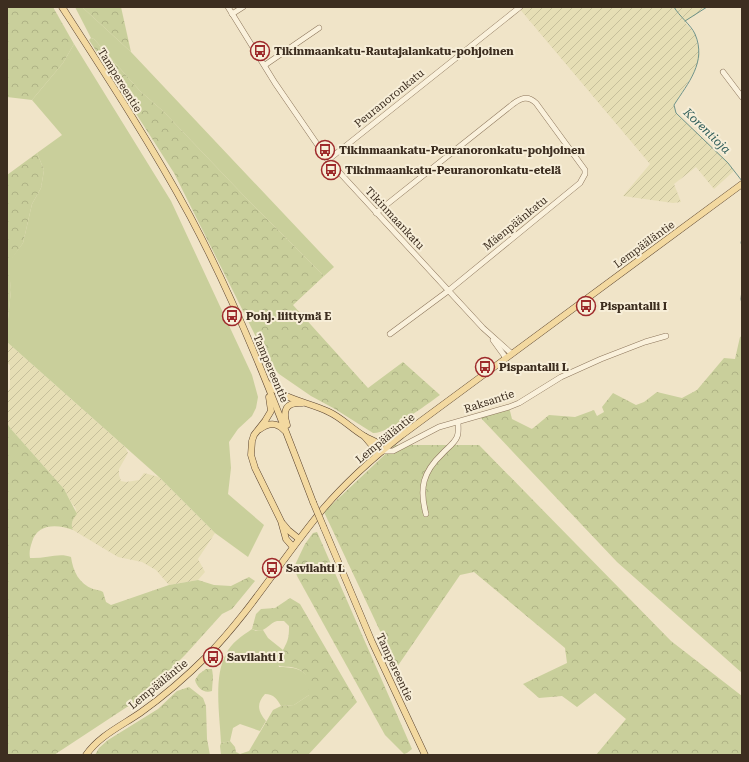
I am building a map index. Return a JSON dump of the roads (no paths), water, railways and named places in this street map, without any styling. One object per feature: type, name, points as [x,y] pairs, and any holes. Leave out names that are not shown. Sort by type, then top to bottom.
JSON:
[{"type":"main road","name":"Tampereentie","points":[[62,7],[104,73],[190,217],[234,309],[266,381],[313,502],[372,642],[425,755]]},
{"type":"main road","name":"Lempääläntie","points":[[86,755],[97,742],[141,712],[173,687],[207,656],[246,610],[323,509],[344,486],[381,451],[741,185]]},
{"type":"main road","points":[[262,373],[271,408],[268,417],[252,441],[251,455],[255,468],[280,521],[286,539],[293,547]]},
{"type":"main road","points":[[266,381],[278,392],[312,404],[340,418],[365,437],[374,440],[379,444],[381,451]]},
{"type":"main road","points":[[295,454],[285,411],[291,404],[296,402],[312,404]]},
{"type":"main road","points":[[258,430],[274,424],[281,427],[287,434]]},
{"type":"main road","points":[[280,521],[299,539]]},
{"type":"street","name":"Tikinmaankatu","points":[[228,7],[328,160],[490,336],[505,348],[509,356]]},
{"type":"street","points":[[232,14],[243,7]]},
{"type":"street","name":"Peuranoronkatu","points":[[328,160],[520,7]]},
{"type":"street","points":[[265,65],[320,28]]},
{"type":"street","points":[[723,72],[742,96]]},
{"type":"street","name":"Mäenpäänkatu","points":[[376,213],[519,99],[528,98],[536,103],[582,165],[586,174],[580,183],[448,290]]},
{"type":"street","points":[[390,334],[448,290]]},
{"type":"street","name":"Raksantie","points":[[381,451],[393,451],[427,432],[519,403],[561,377],[645,342],[666,336]]},
{"type":"street","points":[[426,514],[422,491],[426,472],[433,462],[455,442],[458,435],[458,422]]},
{"type":"waterway","name":"Korentioja","points":[[674,7],[695,34],[699,54],[694,72],[674,105],[676,113],[728,163],[742,181]]},
{"type":"waterway","points":[[685,21],[707,7]]},
{"type":"waterway","name":"Korentioja","points":[[742,238],[742,245]]},
{"type":"waterway","name":"Korentioja","points":[[742,290],[742,304]]},
{"type":"place","name":"Tikinmaankatu-Rautajalankatu-pohjoinen","points":[[260,51]]},
{"type":"place","name":"Tikinmaankatu-Peuranoronkatu-pohjoinen","points":[[325,150]]},
{"type":"place","name":"Tikinmaankatu-Peuranoronkatu-etelä","points":[[331,170]]},
{"type":"place","name":"Pispantalli I","points":[[586,306]]},
{"type":"place","name":"Pohj. liittymä E","points":[[232,316]]},
{"type":"place","name":"Pispantalli L","points":[[485,367]]},
{"type":"place","name":"Savilahti L","points":[[272,568]]},
{"type":"place","name":"Savilahti I","points":[[213,657]]}]
